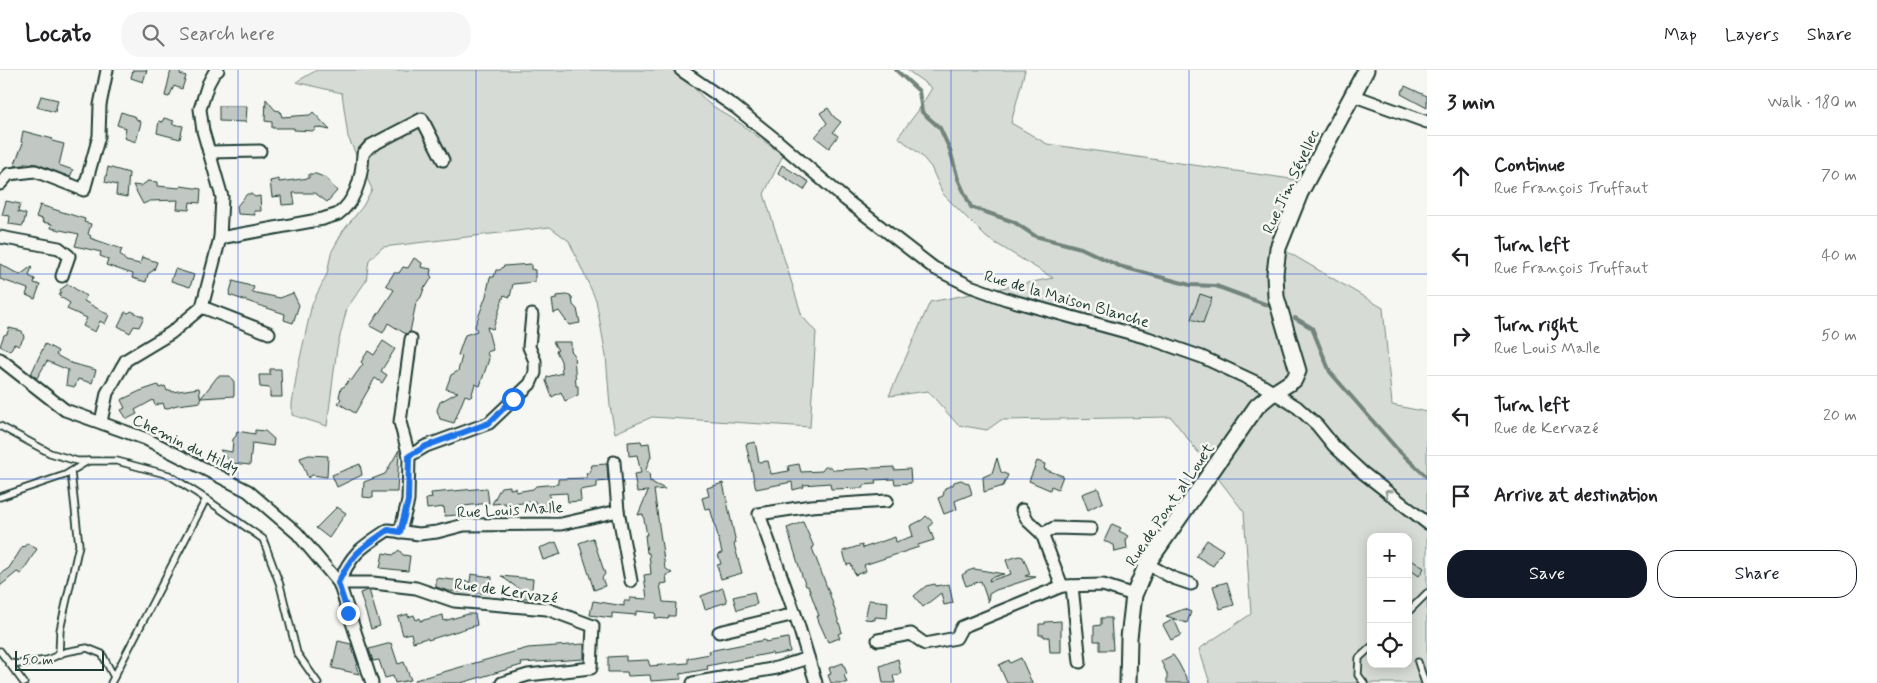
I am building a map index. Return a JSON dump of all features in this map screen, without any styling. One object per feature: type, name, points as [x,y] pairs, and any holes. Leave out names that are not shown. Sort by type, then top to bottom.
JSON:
[{"type":"street","points":[[0,184],[9,174],[35,171],[84,190],[99,136],[100,105],[107,70]]},
{"type":"street","points":[[101,422],[107,393],[126,360],[171,333],[202,307],[220,238],[222,197],[203,131],[200,109],[208,84],[214,73],[218,70]]},
{"type":"street","name":"Rue de la Maison Blanche","points":[[681,70],[735,107],[775,138],[846,200],[934,268],[970,286],[1006,299],[1148,338],[1184,351],[1276,393],[1297,407],[1317,425],[1334,446],[1362,472],[1427,523]]},
{"type":"street","name":"Rue Jim Sévellec","points":[[1276,393],[1294,380],[1298,371],[1276,297],[1275,274],[1278,248],[1300,193],[1366,70]]},
{"type":"street","points":[[1352,94],[1427,122]]},
{"type":"street","points":[[220,238],[323,219],[337,214],[356,194],[362,167],[362,154],[370,146],[422,119],[444,160]]},
{"type":"street","points":[[209,152],[260,151]]},
{"type":"street","points":[[0,237],[59,248],[69,256],[62,276]]},
{"type":"street","points":[[202,307],[269,333]]},
{"type":"street","points":[[409,456],[426,446],[489,423],[530,384],[535,373],[534,361],[529,347],[532,315]]},
{"type":"street","points":[[400,532],[408,501],[409,456],[400,422],[411,339]]},
{"type":"street","name":"Chemin du Hildy","points":[[0,359],[65,410],[146,439],[248,492],[297,533],[338,583]]},
{"type":"street","name":"Rue de Pont al Louet","points":[[1128,683],[1129,638],[1134,595],[1147,564],[1257,406],[1276,393]]},
{"type":"street","points":[[614,462],[618,511],[631,581]]},
{"type":"street","points":[[816,683],[795,614],[759,514],[810,506],[886,502]]},
{"type":"street","points":[[1022,510],[1028,521],[1042,534],[1067,586],[1080,662]]},
{"type":"street","name":"Rue Louis Malle","points":[[338,583],[358,550],[388,530],[419,534],[437,532],[464,525],[561,524],[618,511]]},
{"type":"street","points":[[1042,534],[1054,528],[1090,529]]},
{"type":"street","points":[[1147,564],[1173,578],[1192,584]]},
{"type":"street","name":"Rue de Kervazé","points":[[338,583],[373,582],[416,588],[454,601],[547,608],[594,626],[592,668],[544,679]]},
{"type":"street","points":[[338,583],[372,683]]},
{"type":"street","points":[[878,640],[911,634],[925,644],[956,638],[962,627],[1067,586],[1103,584],[1134,595]]},
{"type":"street","points":[[719,632],[795,614]]},
{"type":"street","points":[[693,683],[777,668],[808,658]]},
{"type":"street","points":[[502,683],[528,675],[544,679]]},
{"type":"lane","points":[[0,426],[50,453],[77,461],[117,461],[169,475],[263,539],[280,585],[297,653],[318,683]]},
{"type":"lane","points":[[0,497],[71,472],[88,461]]},
{"type":"lane","points":[[59,655],[60,630],[80,545],[71,472]]},
{"type":"lane","points":[[111,683],[206,500]]},
{"type":"lane","points":[[1412,608],[1427,593]]},
{"type":"lane","points":[[9,663],[18,664],[47,660],[65,652],[87,648],[102,654],[114,677]]},
{"type":"lane","points":[[0,651],[24,683]]},
{"type":"lane","points":[[1364,683],[1358,675],[1359,658],[1367,651]]},
{"type":"lane","points":[[1418,662],[1426,683]]},
{"type":"shaded area","points":[[317,70],[677,70],[708,103],[741,124],[783,155],[764,194],[802,316],[816,332],[810,427],[652,417],[615,433],[610,406],[606,356],[596,300],[569,241],[550,227],[383,247],[369,260],[366,281],[347,308],[337,348],[327,426],[292,415],[297,372],[312,304],[327,274],[331,253],[343,231],[363,206],[372,189],[348,137],[342,93],[296,82]]},
{"type":"shaded area","points":[[907,70],[1025,70],[1011,123],[1047,144],[1298,180],[1309,193],[1294,226],[1286,251],[1383,308],[1392,405],[1427,412],[1427,683],[1210,683],[1199,649],[1251,614],[1244,512],[1171,417],[1001,420],[987,430],[958,425],[928,391],[889,396],[930,302],[1053,278],[987,238],[943,194],[931,167],[920,154],[898,137],[918,111],[932,88]]},
{"type":"building","points":[[133,70],[147,70],[143,82],[131,78]]},
{"type":"building","points":[[171,70],[181,70],[180,74],[186,76],[182,89],[174,86],[169,97],[165,96]]},
{"type":"building","points":[[1405,86],[1427,96],[1427,108],[1401,94]]},
{"type":"building","points":[[41,96],[58,100],[55,112],[37,107]]},
{"type":"building","points":[[266,99],[275,110],[280,111],[282,117],[310,115],[313,112],[330,130],[316,127],[314,131],[294,130],[294,128],[272,128],[272,122],[265,121]]},
{"type":"building","points":[[219,106],[247,106],[246,122],[219,121]]},
{"type":"building","points":[[828,108],[834,117],[841,122],[833,132],[838,136],[829,148],[815,137],[827,123],[820,113]]},
{"type":"building","points":[[121,112],[136,117],[141,122],[136,142],[124,138],[126,128],[117,125]]},
{"type":"building","points":[[164,118],[174,121],[172,124],[183,126],[180,139],[157,133],[159,121],[162,122]]},
{"type":"building","points":[[23,131],[64,144],[59,165],[73,170],[70,177],[37,164],[25,163],[24,165],[14,166],[23,143],[21,142]]},
{"type":"building","points":[[782,165],[809,182],[804,190],[778,173]]},
{"type":"building","points":[[108,167],[129,173],[127,197],[116,195],[117,185],[105,182]]},
{"type":"building","points":[[309,174],[316,174],[326,178],[337,191],[327,202],[315,193],[293,193],[295,204],[282,205],[281,196],[272,197],[270,181],[279,179],[279,182],[309,178]]},
{"type":"building","points":[[148,181],[157,182],[157,186],[180,188],[181,186],[201,189],[200,203],[190,202],[189,210],[177,209],[178,200],[150,201],[143,204],[133,185],[141,186]]},
{"type":"building","points":[[247,194],[255,197],[260,196],[261,211],[254,211],[255,215],[238,214],[237,206]]},
{"type":"building","points":[[6,201],[20,204],[18,212],[26,214],[23,226],[9,224],[10,216],[2,215]]},
{"type":"building","points":[[40,205],[85,219],[84,222],[91,224],[88,234],[91,236],[90,238],[122,249],[120,254],[126,261],[140,264],[142,257],[157,262],[154,270],[148,274],[146,282],[132,278],[133,274],[106,265],[108,259],[100,256],[101,252],[75,246],[79,234],[51,228],[52,224],[42,222],[43,219],[36,217]]},
{"type":"building","points":[[414,258],[422,263],[421,267],[431,269],[430,275],[432,277],[416,303],[410,332],[406,334],[388,323],[383,333],[370,326],[394,290],[386,285],[394,273],[399,273],[403,267],[408,268]]},
{"type":"building","points":[[0,264],[20,275],[32,266],[29,276],[35,279],[34,283],[40,285],[35,299],[26,295],[28,289],[0,279]]},
{"type":"building","points":[[531,264],[531,269],[535,270],[535,282],[513,284],[510,297],[504,295],[493,329],[487,327],[493,350],[487,352],[489,359],[480,386],[475,384],[471,397],[465,395],[454,423],[440,419],[437,410],[440,402],[458,392],[446,389],[451,375],[458,371],[462,356],[458,355],[465,335],[477,331],[475,326],[486,296],[490,277],[494,277],[496,270],[500,270],[504,266]]},
{"type":"building","points":[[175,269],[194,275],[190,287],[171,281]]},
{"type":"building","points":[[233,281],[254,287],[252,292],[280,298],[293,293],[299,305],[293,323],[284,320],[285,314],[229,295]]},
{"type":"building","points":[[68,284],[86,296],[84,301],[109,315],[105,324],[100,321],[95,332],[83,326],[87,318],[67,309],[70,303],[59,296],[60,290]]},
{"type":"building","points":[[1200,294],[1212,298],[1203,323],[1191,319]]},
{"type":"building","points":[[567,295],[572,297],[580,323],[569,325],[559,311],[554,313],[552,300],[556,299],[556,296]]},
{"type":"building","points":[[131,311],[144,317],[139,327],[134,326],[130,333],[118,326],[125,312],[129,313]]},
{"type":"building","points":[[9,328],[22,331],[24,337],[19,346],[14,344],[10,351],[0,346]]},
{"type":"building","points":[[383,341],[395,349],[381,371],[387,375],[382,383],[375,378],[355,413],[338,403],[341,399],[339,397],[341,388],[345,386],[349,379],[351,381],[363,364],[361,362],[368,351],[374,355]]},
{"type":"building","points":[[553,342],[571,342],[571,351],[574,354],[578,395],[565,401],[561,392],[552,397],[546,381],[547,377],[562,373],[561,361],[556,351],[558,350]]},
{"type":"building","points":[[45,344],[58,351],[56,355],[71,363],[96,370],[92,383],[78,379],[75,387],[66,385],[68,370],[47,361],[37,378],[31,374]]},
{"type":"building","points":[[270,369],[281,369],[282,397],[270,397],[270,388],[260,387],[259,375],[270,375]]},
{"type":"building","points":[[218,376],[230,376],[234,382],[234,396],[201,398]]},
{"type":"building","points":[[158,385],[159,388],[165,386],[167,391],[171,390],[172,392],[199,388],[201,402],[177,405],[165,409],[163,403],[155,405],[153,400],[135,410],[137,414],[127,419],[121,410],[125,408],[121,400]]},
{"type":"building","points":[[255,430],[265,431],[274,439],[273,446],[252,443],[250,465],[231,463],[220,450],[232,452],[233,439],[237,431],[255,434]]},
{"type":"building","points":[[641,441],[642,444],[649,443],[651,456],[645,472],[649,472],[650,482],[652,481],[665,489],[654,490],[665,568],[672,573],[666,575],[667,583],[660,584],[663,602],[676,603],[675,616],[669,616],[668,619],[655,618],[656,613],[636,611],[636,615],[612,613],[612,618],[590,615],[593,601],[624,606],[624,601],[630,601],[630,598],[647,599],[644,575],[651,574],[649,553],[647,553],[645,535],[647,535],[643,514],[638,515],[648,491],[637,492],[634,474],[641,473],[637,455],[629,456],[628,442]]},
{"type":"building","points":[[755,442],[759,462],[768,461],[771,474],[789,471],[788,466],[799,464],[801,472],[822,471],[825,467],[831,467],[834,470],[894,467],[894,470],[910,469],[911,483],[895,484],[894,479],[875,480],[876,484],[863,485],[863,488],[831,489],[830,483],[803,485],[804,487],[793,490],[792,482],[756,489],[746,444]]},
{"type":"building","points":[[399,450],[397,492],[373,492],[373,498],[363,497],[364,482],[385,474]]},
{"type":"building","points":[[309,455],[328,456],[327,477],[312,475],[308,478],[300,458]]},
{"type":"building","points":[[997,458],[1001,472],[1008,475],[1003,486],[984,492],[983,477],[992,473]]},
{"type":"building","points":[[1037,461],[1045,464],[1044,469],[1063,476],[1058,489],[1051,486],[1050,490],[1029,481]]},
{"type":"building","points":[[360,464],[362,475],[337,487],[332,475]]},
{"type":"building","points":[[607,464],[608,481],[597,482],[597,487],[580,490],[581,501],[568,502],[567,493],[549,494],[548,508],[536,509],[535,501],[516,504],[516,507],[506,508],[506,503],[492,504],[501,487],[510,486],[510,489],[516,488],[516,492],[533,489],[536,486],[558,484],[558,479],[587,478],[586,473],[590,473],[592,465]]},
{"type":"building","points":[[961,480],[969,484],[972,494],[955,501],[957,509],[944,514],[938,498],[943,496],[945,488]]},
{"type":"building","points":[[723,483],[736,543],[734,544],[742,573],[721,579],[717,565],[721,564],[718,554],[722,553],[719,540],[710,508],[705,509],[702,498],[709,496],[707,488]]},
{"type":"building","points":[[487,488],[489,503],[456,507],[457,515],[445,516],[444,507],[427,509],[426,499],[432,498],[431,493]]},
{"type":"building","points":[[1098,488],[1103,502],[1088,510],[1082,494]]},
{"type":"building","points":[[337,507],[346,513],[329,538],[316,528]]},
{"type":"building","points":[[926,516],[933,522],[929,527],[934,540],[918,545],[919,547],[864,565],[866,571],[855,575],[851,564],[847,565],[843,551],[862,545],[863,548],[895,537],[896,542],[913,536],[910,526]]},
{"type":"building","points":[[803,522],[814,547],[812,548],[842,632],[838,634],[840,638],[828,642],[819,622],[817,616],[819,616],[808,586],[806,586],[802,576],[787,528]]},
{"type":"building","points":[[1112,524],[1121,528],[1119,531],[1129,536],[1126,540],[1127,549],[1115,552],[1114,545],[1104,541]]},
{"type":"building","points":[[593,538],[605,574],[602,578],[605,586],[594,590],[579,543]]},
{"type":"building","points":[[1207,540],[1223,550],[1213,566],[1196,556]]},
{"type":"building","points":[[556,542],[561,554],[543,560],[539,548]]},
{"type":"building","points":[[27,543],[37,549],[21,574],[17,572],[0,586],[0,574],[9,568]]},
{"type":"building","points":[[399,550],[403,555],[410,556],[408,571],[380,568],[383,553],[393,555]]},
{"type":"building","points":[[1019,556],[1023,557],[1030,574],[1025,576],[1036,577],[996,590],[989,594],[988,602],[981,581],[966,586],[962,575],[968,571],[974,569],[1004,574],[990,578],[989,581],[1011,574],[1006,560]]},
{"type":"building","points":[[1412,560],[1424,568],[1419,576],[1412,571]]},
{"type":"building","points":[[471,574],[492,577],[491,594],[449,591],[436,587],[436,578],[470,582]]},
{"type":"building","points":[[501,576],[533,579],[531,598],[518,598],[519,589]]},
{"type":"building","points":[[1227,582],[1234,605],[1220,609],[1213,586]]},
{"type":"building","points":[[935,584],[936,586],[942,586],[949,584],[953,603],[944,605],[941,593],[923,607],[914,596],[926,586]]},
{"type":"building","points":[[723,588],[727,602],[705,609],[701,596]]},
{"type":"building","points":[[369,590],[380,626],[371,629],[360,593]]},
{"type":"building","points":[[754,592],[757,604],[737,610],[733,597]]},
{"type":"building","points":[[869,600],[888,602],[887,618],[875,617],[875,620],[865,619]]},
{"type":"building","points":[[1184,609],[1191,612],[1187,623],[1166,616]]},
{"type":"building","points":[[408,614],[408,617],[414,615],[416,620],[420,618],[420,621],[443,615],[444,621],[468,614],[475,614],[477,625],[428,640],[427,638],[413,642],[411,633],[403,635],[398,617]]},
{"type":"building","points":[[1101,618],[1111,618],[1113,650],[1100,650],[1100,641],[1094,641],[1094,626],[1101,625]]},
{"type":"building","points":[[1174,619],[1181,635],[1171,640],[1163,625]]},
{"type":"building","points":[[1061,621],[1061,652],[1050,652],[1049,637],[1039,635],[1039,624]]},
{"type":"building","points":[[788,638],[790,652],[773,655],[772,653],[707,666],[708,669],[680,674],[681,679],[651,681],[650,675],[628,676],[627,672],[608,672],[608,657],[626,656],[626,661],[648,660],[650,666],[688,663],[688,658],[710,654],[709,651],[765,640],[765,642]]},
{"type":"building","points":[[338,641],[351,644],[359,674],[332,668]]},
{"type":"building","points":[[391,643],[398,664],[404,662],[411,680],[395,683],[393,676],[385,678],[379,660],[373,661],[369,649]]},
{"type":"building","points":[[584,644],[584,659],[521,663],[522,665],[461,683],[416,683],[415,680],[528,648]]},
{"type":"building","points":[[1173,655],[1189,683],[1167,683],[1167,674],[1161,661]]},
{"type":"building","points":[[1021,658],[1032,683],[1007,683],[999,665],[1009,660],[1010,663]]},
{"type":"building","points":[[898,659],[901,674],[893,676],[895,683],[883,683],[880,666]]},
{"type":"building","points":[[843,663],[847,674],[844,675],[847,683],[831,683],[828,675],[831,674],[829,668]]},
{"type":"waterway","points":[[896,70],[919,91],[922,112],[940,128],[950,150],[958,179],[971,207],[1014,222],[1035,236],[1081,248],[1119,266],[1190,285],[1216,286],[1270,306]]},
{"type":"waterway","points":[[1295,318],[1312,328],[1330,372],[1398,450],[1427,477]]},
{"type":"route","points":[[348,613],[338,583],[358,550],[388,530],[400,532],[408,501],[409,456],[426,446],[489,423],[513,399]]}]
